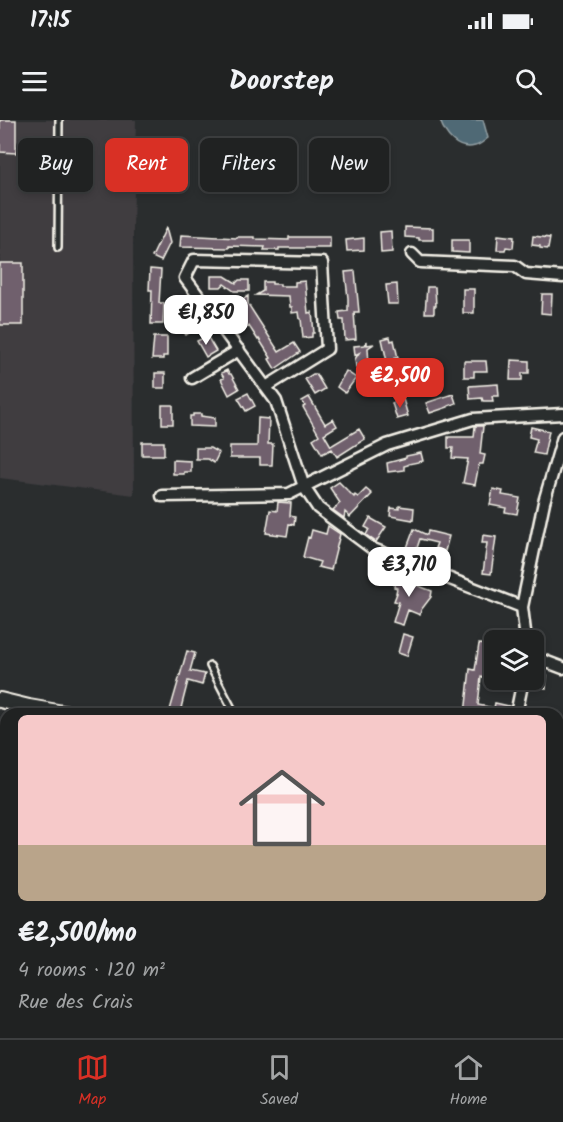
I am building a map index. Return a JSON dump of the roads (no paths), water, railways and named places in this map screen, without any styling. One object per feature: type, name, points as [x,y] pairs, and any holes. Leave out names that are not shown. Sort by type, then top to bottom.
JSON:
[{"type":"street","points":[[412,254],[420,262],[515,266],[526,274],[563,277]]},
{"type":"street","points":[[266,387],[327,349],[322,263],[194,260],[186,278],[276,401],[304,487],[318,508],[373,549],[522,607]]},
{"type":"street","points":[[192,378],[239,350]]},
{"type":"street","points":[[162,496],[289,494],[387,445],[473,419],[563,414]]},
{"type":"street","points":[[525,630],[522,607],[544,502],[563,437]]},
{"type":"street","points":[[544,661],[563,668]]},
{"type":"street","points":[[517,708],[521,690]]},
{"type":"street","points":[[0,700],[35,708]]},
{"type":"lane","points":[[58,248],[59,120]]},
{"type":"lane","points":[[210,666],[232,708]]},
{"type":"water","points":[[440,120],[483,120],[488,138],[482,143],[469,147],[457,144],[445,131]]}]
